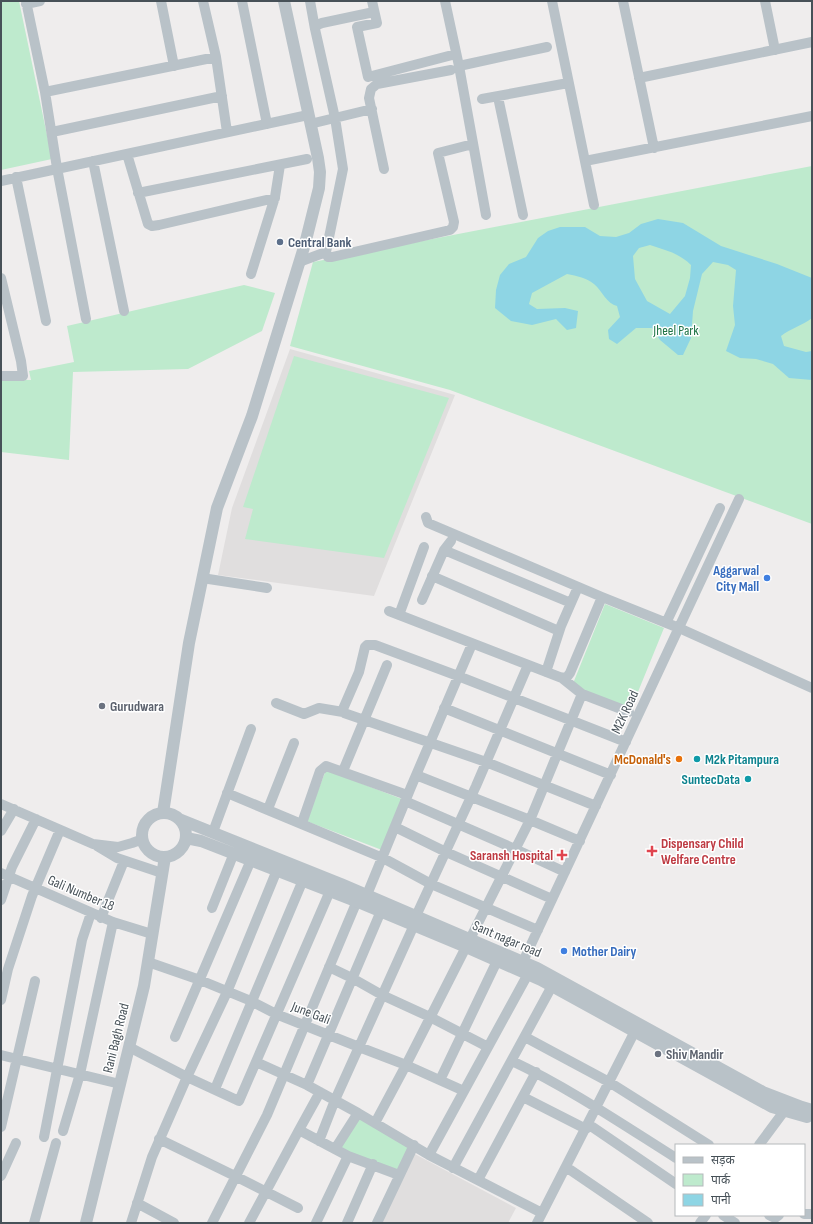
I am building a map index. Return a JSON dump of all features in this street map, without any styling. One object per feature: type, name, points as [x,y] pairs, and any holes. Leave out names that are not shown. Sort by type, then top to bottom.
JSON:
[{"type":"street","points":[[40,1],[26,2],[46,92],[57,168],[86,319]]},
{"type":"street","points":[[161,1],[174,66]]},
{"type":"street","points":[[203,1],[216,57],[227,132]]},
{"type":"street","points":[[242,1],[267,124]]},
{"type":"street","points":[[163,813],[189,643],[217,508],[252,416],[299,262],[319,188],[320,172],[284,1]]},
{"type":"street","points":[[310,1],[335,118],[342,169],[326,252],[328,257],[450,230],[453,227],[454,222],[438,153],[473,144]]},
{"type":"street","points":[[372,1],[377,23],[357,27],[368,77],[456,54]]},
{"type":"street","points":[[445,1],[456,54],[455,68],[473,144],[486,215]]},
{"type":"street","points":[[552,1],[594,205]]},
{"type":"street","points":[[623,1],[654,148]]},
{"type":"street","points":[[765,1],[775,50]]},
{"type":"street","points":[[315,29],[317,25],[322,23],[374,12]]},
{"type":"street","points":[[640,78],[812,42]]},
{"type":"street","points":[[384,169],[369,98],[371,89],[377,84],[548,47]]},
{"type":"street","points":[[46,92],[216,57]]},
{"type":"street","points":[[482,99],[568,83]]},
{"type":"street","points":[[52,132],[222,96]]},
{"type":"street","points":[[498,97],[523,215]]},
{"type":"street","points":[[1,181],[267,124],[309,119],[335,118],[372,109]]},
{"type":"street","points":[[584,162],[812,116]]},
{"type":"street","points":[[127,154],[148,224],[152,226],[159,226],[275,198]]},
{"type":"street","points":[[138,193],[307,159]]},
{"type":"street","points":[[93,161],[124,311]]},
{"type":"street","points":[[251,274],[275,198],[280,165]]},
{"type":"street","points":[[16,177],[46,321]]},
{"type":"street","points":[[299,262],[326,252]]},
{"type":"street","points":[[1,278],[21,361],[23,376],[1,376]]},
{"type":"street","name":"M2K Road","points":[[429,1155],[488,1047],[552,899],[739,499]]},
{"type":"street","points":[[666,623],[720,508]]},
{"type":"street","points":[[426,517],[428,523],[679,628],[812,688]]},
{"type":"street","points":[[422,600],[444,550],[451,541]]},
{"type":"street","points":[[399,615],[424,547]]},
{"type":"street","points":[[444,550],[571,603]]},
{"type":"street","points":[[432,576],[559,631]]},
{"type":"street","points":[[202,578],[267,588]]},
{"type":"street","points":[[546,672],[559,631],[578,587]]},
{"type":"street","points":[[562,678],[567,677],[570,673],[602,597]]},
{"type":"street","points":[[388,611],[562,678],[582,694],[629,712]]},
{"type":"street","points":[[212,1223],[267,1115],[329,967],[383,858],[406,798],[472,644]]},
{"type":"street","points":[[342,712],[359,672],[363,660],[364,650],[367,645],[375,645],[626,742]]},
{"type":"street","points":[[343,771],[387,664]]},
{"type":"street","points":[[319,1141],[335,1100],[528,665]]},
{"type":"street","points":[[375,1123],[530,820],[582,694]]},
{"type":"street","points":[[276,703],[304,714],[319,708],[342,712],[486,762],[596,806]]},
{"type":"street","points":[[444,708],[611,774]]},
{"type":"street","points":[[212,832],[251,729]]},
{"type":"street","points":[[268,809],[294,743]]},
{"type":"street","points":[[302,823],[322,768],[326,766],[343,771],[406,798],[458,825],[565,872]]},
{"type":"street","points":[[416,775],[580,841]]},
{"type":"street","points":[[227,793],[383,858],[431,884],[538,930]]},
{"type":"street","points":[[1,804],[93,844],[117,858],[162,873]]},
{"type":"street","points":[[1,831],[14,809]]},
{"type":"street","points":[[163,813],[171,814],[179,819],[185,830],[186,838],[180,850],[173,855],[165,857],[158,856],[149,851],[144,844],[142,836],[143,827],[148,820],[154,815],[163,813]]},
{"type":"street","points":[[1,900],[5,875],[12,866],[36,819]]},
{"type":"street","name":"Sant nagar road","points":[[179,819],[212,832],[362,900],[468,943],[523,969],[772,1107],[812,1118]]},
{"type":"street","points":[[395,826],[446,852],[552,899]]},
{"type":"street","points":[[1,1000],[8,969],[35,889],[60,830]]},
{"type":"street","name":"Sant nagar road","points":[[186,838],[202,841],[330,891],[362,900],[380,911],[415,921]]},
{"type":"street","points":[[93,844],[118,847],[143,839]]},
{"type":"street","points":[[212,908],[234,853]]},
{"type":"street","name":"Rani Bagh Road","points":[[86,1223],[144,986],[165,857]]},
{"type":"street","points":[[175,1037],[251,860]]},
{"type":"street","points":[[102,918],[124,861]]},
{"type":"street","points":[[131,1223],[159,1139],[227,992],[277,870]]},
{"type":"street","name":"Gali Number 18","points":[[5,875],[102,918],[152,934]]},
{"type":"street","points":[[215,1089],[303,880]]},
{"type":"street","points":[[129,1047],[187,1077],[239,1101],[330,891]]},
{"type":"street","points":[[306,1085],[380,911]]},
{"type":"street","points":[[44,1136],[82,940],[91,913]]},
{"type":"street","points":[[63,1131],[80,1074],[113,922]]},
{"type":"street","name":"Sant nagar road","points":[[468,943],[497,961],[523,969],[537,968],[763,1092],[802,1108],[812,1110]]},
{"type":"street","points":[[440,1080],[497,961]]},
{"type":"street","name":"June Gali","points":[[148,962],[200,980],[251,1001],[304,1026],[406,1065],[464,1091]]},
{"type":"street","points":[[329,967],[488,1047]]},
{"type":"street","points":[[1,1127],[35,981]]},
{"type":"street","points":[[453,1168],[552,986]]},
{"type":"street","points":[[256,1062],[335,1100],[429,1155],[478,1180],[539,1220],[635,1031]]},
{"type":"street","points":[[525,1037],[609,1082],[707,1144]]},
{"type":"street","points":[[1,1055],[120,1084]]},
{"type":"street","points":[[512,1061],[536,1072],[596,1107],[675,1157]]},
{"type":"street","points":[[478,1180],[536,1072]]},
{"type":"street","points":[[249,1223],[298,1130],[320,1092]]},
{"type":"street","points":[[523,1097],[587,1127],[675,1183]]},
{"type":"street","points":[[760,1144],[785,1110]]},
{"type":"street","points":[[335,1149],[358,1113]]},
{"type":"street","points":[[298,1130],[348,1156],[373,1164],[399,1175]]},
{"type":"street","points":[[159,1139],[298,1208]]},
{"type":"street","points":[[1,1176],[16,1143]]},
{"type":"street","points":[[34,1223],[56,1143]]},
{"type":"street","points":[[377,1223],[414,1145]]},
{"type":"street","points":[[316,1223],[348,1156]]},
{"type":"street","points":[[347,1223],[373,1164]]},
{"type":"street","points":[[566,1167],[648,1223]]},
{"type":"street","points":[[137,1203],[174,1223]]},
{"type":"street","points":[[724,1216],[735,1223]]},
{"type":"shaded area","points":[[290,349],[455,395],[374,596],[218,575],[232,508]]},
{"type":"shaded area","points":[[413,1153],[516,1208],[508,1223],[382,1223]]},
{"type":"green space","points":[[1,1],[19,1],[52,159],[1,170]]},
{"type":"green space","name":"Jheel Park","points":[[812,166],[812,524],[450,390],[290,346],[313,262]]},
{"type":"green space","points":[[244,285],[275,293],[262,331],[188,369],[73,372],[69,460],[1,452],[1,379],[31,380],[29,371],[74,362],[67,326]]},
{"type":"green space","points":[[294,356],[449,398],[384,558],[245,539],[253,509],[243,507]]},
{"type":"green space","points":[[605,604],[664,628],[631,709],[572,686]]},
{"type":"green space","points":[[326,770],[402,799],[382,850],[306,821]]},
{"type":"green space","points":[[359,1115],[411,1145],[397,1173],[338,1148]]},
{"type":"water","points":[[658,219],[683,223],[721,246],[777,264],[812,278],[812,318],[781,336],[784,346],[806,352],[812,351],[812,380],[789,378],[773,364],[756,359],[740,358],[726,351],[735,325],[733,306],[736,270],[728,265],[713,262],[702,274],[693,311],[691,338],[683,355],[678,355],[660,340],[652,328],[636,328],[617,344],[609,339],[608,330],[620,317],[617,306],[610,303],[594,284],[578,276],[567,274],[532,293],[529,304],[537,309],[565,308],[578,311],[576,328],[567,330],[556,319],[532,325],[511,321],[495,308],[496,290],[500,275],[509,264],[526,257],[538,238],[548,231],[560,227],[585,227],[600,236],[616,237],[629,233],[641,224]],"holes":[[[650,245],[677,255],[691,265],[690,278],[685,296],[670,314],[647,301],[635,279],[633,256],[639,248]]]},
{"type":"place","name":"Central Bank","points":[[280,242]]},
{"type":"place","name":"Aggarwal City Mall","points":[[767,578]]},
{"type":"place","name":"Gurudwara","points":[[102,706]]},
{"type":"place","name":"McDonald's","points":[[679,759]]},
{"type":"place","name":"M2k Pitampura","points":[[697,759]]},
{"type":"place","name":"SuntecData","points":[[748,779]]},
{"type":"place","name":"Dispensary Child Welfare Centre","points":[[652,851]]},
{"type":"place","name":"Saransh Hospital","points":[[562,855]]},
{"type":"place","name":"Mother Dairy","points":[[564,951]]},
{"type":"place","name":"Shiv Mandir","points":[[658,1054]]}]
